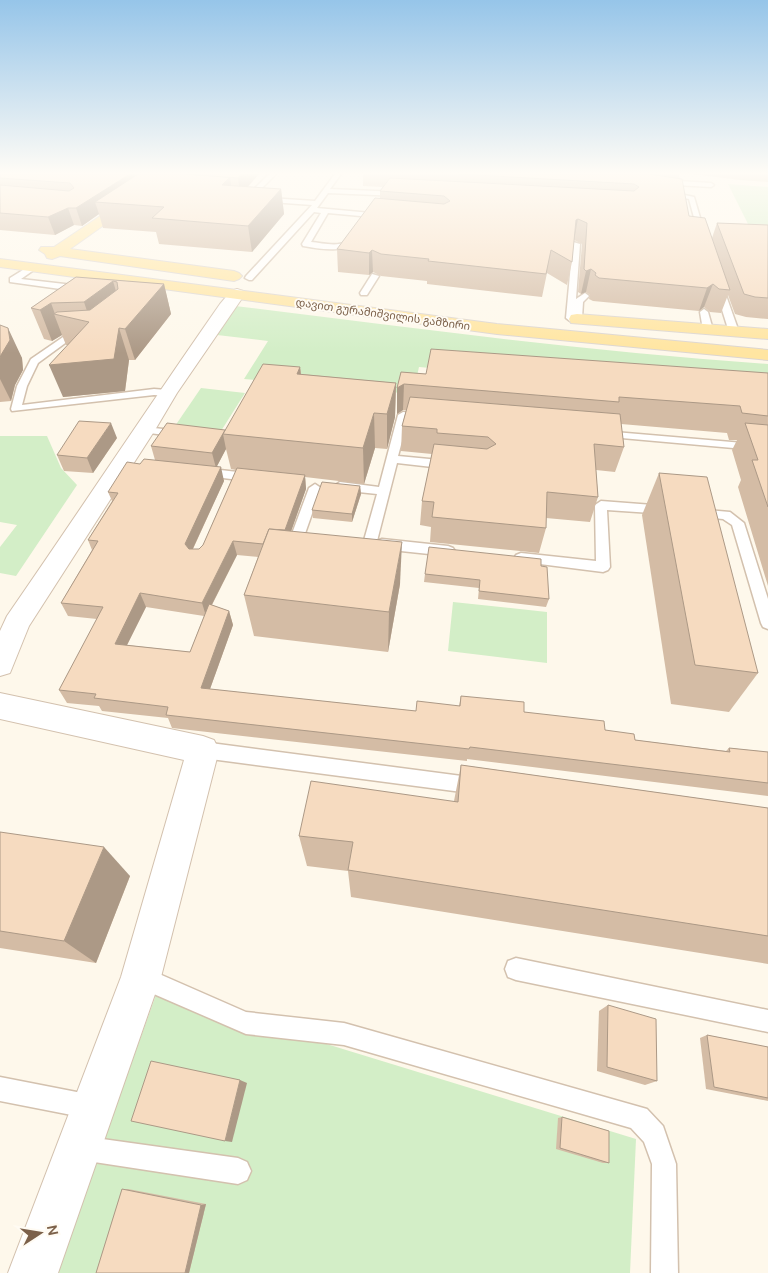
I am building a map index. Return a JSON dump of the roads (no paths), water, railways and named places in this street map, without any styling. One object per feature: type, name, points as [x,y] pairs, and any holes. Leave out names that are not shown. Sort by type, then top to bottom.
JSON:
[{"type":"main road","points":[[34,267],[85,233]]},
{"type":"main road","name":"დავით გურამიშვილის გამზირი","points":[[35,249],[507,330],[768,354]]},
{"type":"main road","name":"დავით გურამიშვილის გამზირი","points":[[0,263],[183,288],[243,286],[269,280]]},
{"type":"main road","name":"დავით გურამიშვილის გამზირი","points":[[345,290],[384,296]]},
{"type":"main road","points":[[567,318],[768,334]]},
{"type":"street","points":[[0,665],[8,622],[127,464],[167,393],[226,307],[243,286]]},
{"type":"street","points":[[0,706],[203,750],[142,977],[33,1273]]},
{"type":"lane","points":[[243,286],[291,233]]},
{"type":"lane","points":[[312,233],[306,244],[316,246],[345,246],[351,244],[358,233]]},
{"type":"lane","points":[[702,233],[706,246]]},
{"type":"lane","points":[[703,237],[712,237]]},
{"type":"lane","points":[[567,318],[576,244]]},
{"type":"lane","points":[[34,267],[10,280],[90,290]]},
{"type":"lane","points":[[715,275],[734,332]]},
{"type":"lane","points":[[364,293],[374,276]]},
{"type":"lane","points":[[147,293],[183,288]]},
{"type":"lane","points":[[567,318],[585,296]]},
{"type":"lane","points":[[704,312],[708,330]]},
{"type":"lane","points":[[89,338],[66,338],[34,361],[22,386],[16,409],[154,392],[167,393]]},
{"type":"lane","points":[[349,554],[367,556],[403,415],[432,418]]},
{"type":"lane","points":[[145,430],[189,434]]},
{"type":"lane","points":[[588,432],[768,448]]},
{"type":"lane","points":[[392,459],[464,466]]},
{"type":"lane","points":[[191,471],[223,470],[235,476],[271,479]]},
{"type":"lane","points":[[228,492],[235,476]]},
{"type":"lane","points":[[312,549],[294,547],[311,486],[384,491]]},
{"type":"lane","points":[[506,557],[603,567],[601,505],[726,515],[738,523],[768,623]]},
{"type":"lane","points":[[370,542],[458,552]]},
{"type":"lane","points":[[203,750],[493,788]]},
{"type":"lane","points":[[516,968],[768,1021]]},
{"type":"lane","points":[[142,977],[246,1023],[344,1034],[638,1118],[654,1135],[664,1164],[664,1273]]},
{"type":"lane","points":[[0,1089],[94,1107]]},
{"type":"lane","points":[[79,1148],[238,1171]]}]
